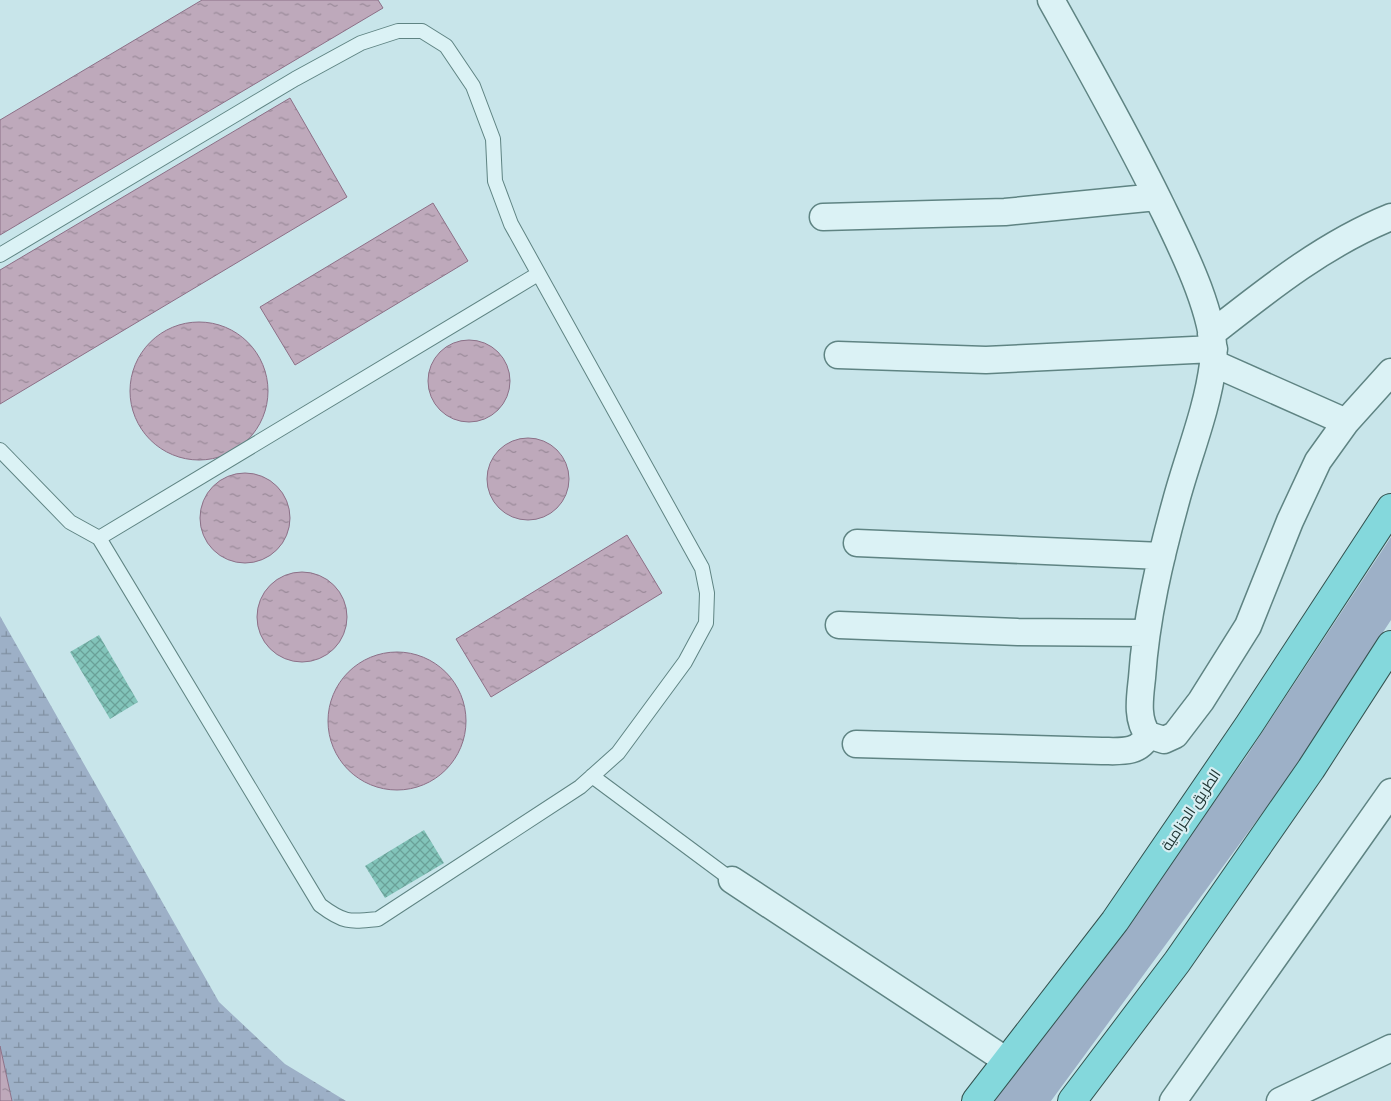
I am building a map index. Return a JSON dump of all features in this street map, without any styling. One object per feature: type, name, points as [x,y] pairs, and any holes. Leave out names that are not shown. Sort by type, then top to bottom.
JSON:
[{"type":"highway","name":"الطريق الحزامية","points":[[976,1101],[1115,921],[1254,718],[1391,508]]},
{"type":"highway","points":[[1072,1101],[1177,962],[1311,769],[1391,645]]},
{"type":"street","points":[[1051,0],[1131,143],[1186,256],[1202,301],[1213,349],[1208,389],[1162,556],[1145,633],[1140,706],[1142,723],[1148,735],[1167,740],[1179,731],[1228,658],[1257,607],[1303,490],[1318,461],[1346,422],[1391,372]]},
{"type":"street","points":[[823,217],[1005,212],[1157,197]]},
{"type":"street","points":[[1213,349],[1261,294],[1340,242],[1391,217]]},
{"type":"street","points":[[838,355],[986,360],[1213,349],[1346,422]]},
{"type":"street","points":[[857,542],[1162,556]]},
{"type":"street","points":[[839,625],[1018,632],[1145,633]]},
{"type":"street","points":[[856,744],[1102,751],[1139,748],[1148,735]]},
{"type":"street","points":[[1173,1101],[1391,792]]},
{"type":"street","points":[[732,880],[1007,1061]]},
{"type":"street","points":[[1280,1101],[1391,1048]]},
{"type":"lane","points":[[0,255],[295,79],[361,43],[398,31],[422,31],[446,46],[473,86],[493,138],[494,181],[511,224],[702,568],[708,593],[706,623],[685,662],[618,753],[580,787],[378,920],[356,922],[338,919],[320,905],[99,538],[70,522],[0,450]]},
{"type":"lane","points":[[99,538],[538,274]]},
{"type":"lane","points":[[592,776],[732,880]]},
{"type":"green space","points":[[1391,537],[1391,620],[1285,782],[1051,1101],[994,1101],[1109,949],[1246,757]]},
{"type":"green space","points":[[0,616],[219,1002],[285,1064],[346,1101],[12,1101],[0,1046]]},
{"type":"water","points":[[202,0],[378,0],[383,8],[0,235],[0,120]]},
{"type":"water","points":[[290,98],[347,197],[0,404],[0,270]]},
{"type":"water","points":[[433,203],[468,261],[295,365],[260,307]]},
{"type":"water","points":[[199,322],[225,327],[248,342],[263,365],[268,391],[263,417],[248,440],[225,455],[199,460],[173,455],[150,440],[135,417],[130,391],[135,365],[150,342],[173,327]]},
{"type":"water","points":[[461,340],[477,340],[492,347],[503,358],[510,373],[507,397],[498,410],[477,422],[461,422],[446,415],[435,404],[428,389],[428,373],[435,358],[446,347]]},
{"type":"water","points":[[520,438],[536,438],[551,445],[562,456],[569,471],[566,495],[557,508],[536,520],[520,520],[505,513],[494,502],[487,487],[487,471],[494,456],[505,445]]},
{"type":"water","points":[[236,473],[254,473],[270,480],[283,493],[290,509],[290,527],[283,543],[270,556],[254,563],[236,563],[220,556],[207,543],[200,527],[200,509],[207,493],[220,480]]},
{"type":"water","points":[[627,535],[662,593],[491,697],[456,639]]},
{"type":"water","points":[[293,572],[311,572],[327,579],[340,592],[347,608],[347,626],[340,642],[327,655],[311,662],[293,662],[277,655],[264,642],[257,626],[257,608],[264,592],[277,579]]},
{"type":"water","points":[[397,652],[423,657],[446,672],[461,695],[466,721],[461,747],[446,770],[423,785],[397,790],[371,785],[348,770],[333,747],[328,721],[333,695],[348,672],[371,657]]},
{"type":"water","points":[[0,1046],[12,1101],[0,1101]]},
{"type":"building","points":[[99,635],[138,702],[110,719],[70,652]]},
{"type":"building","points":[[424,830],[444,863],[385,898],[365,866]]}]
